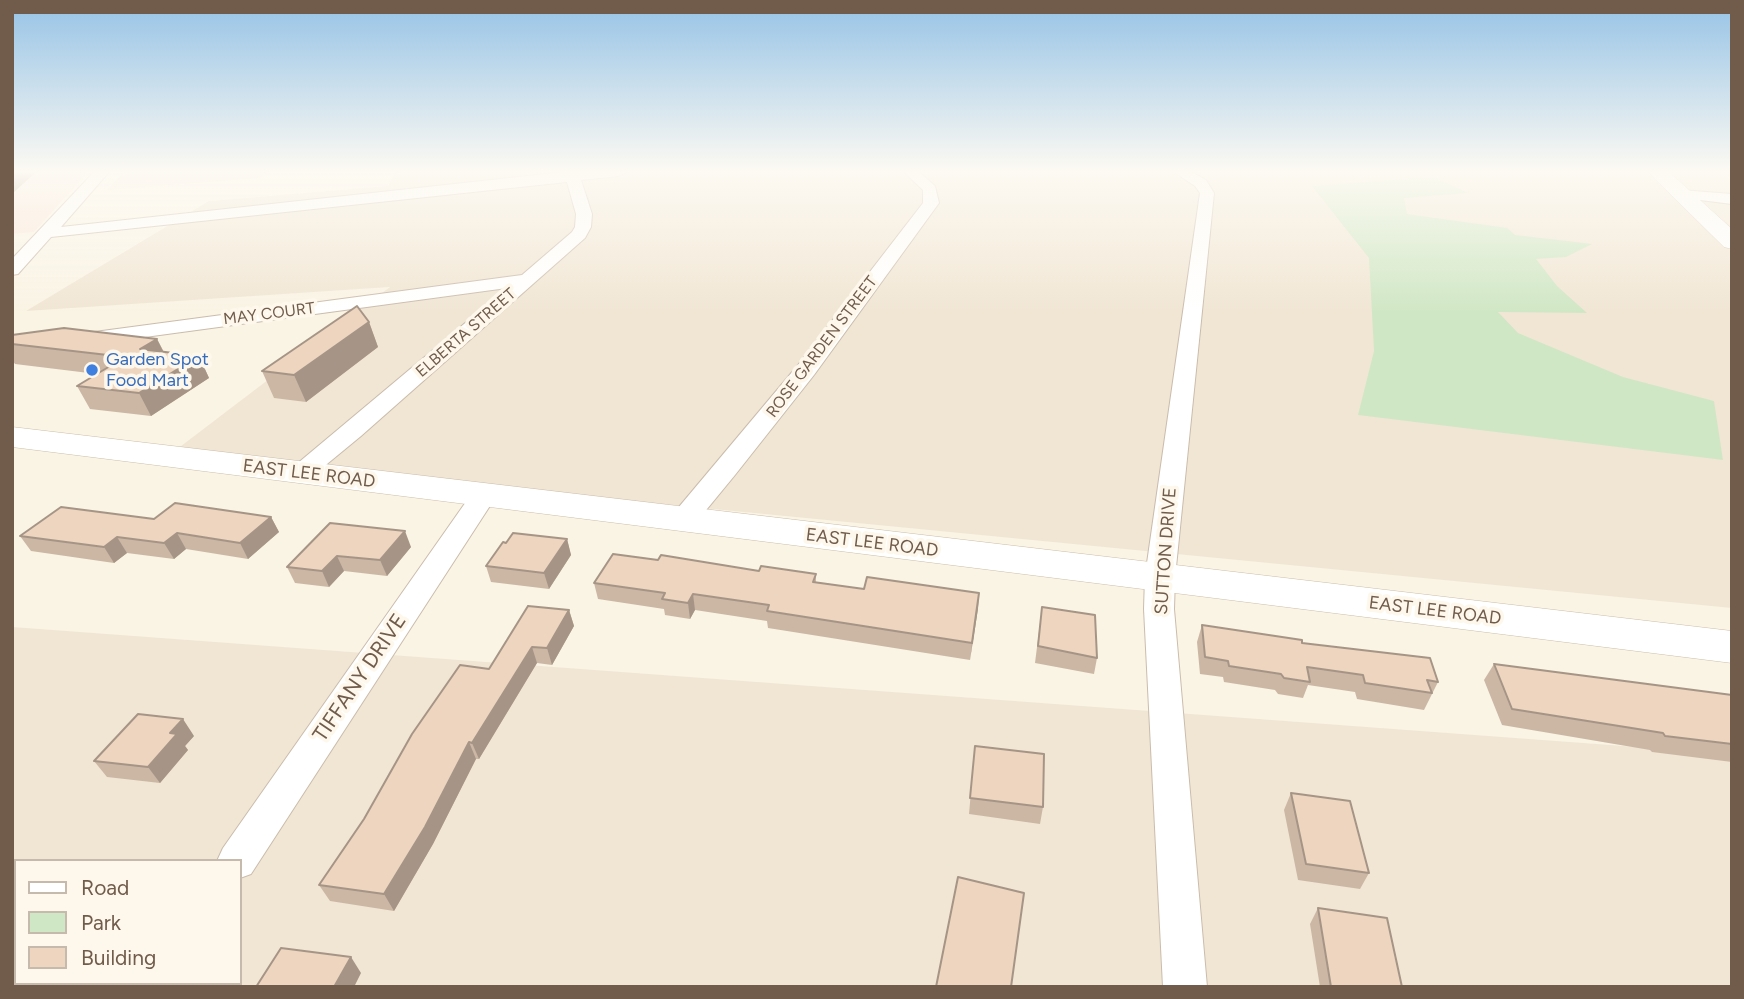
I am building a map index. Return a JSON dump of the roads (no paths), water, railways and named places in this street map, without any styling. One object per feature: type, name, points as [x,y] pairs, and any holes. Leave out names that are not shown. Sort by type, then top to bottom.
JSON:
[{"type":"street","points":[[12,270],[59,219]]},
{"type":"street","points":[[46,233],[174,219]]},
{"type":"street","name":"ELBERTA STREET","points":[[301,473],[569,245],[583,227],[584,219]]},
{"type":"street","name":"ROSE GARDEN STREET","points":[[682,520],[806,370],[919,219]]},
{"type":"street","name":"SUTTON DRIVE","points":[[1185,987],[1159,609],[1160,577],[1204,219]]},
{"type":"street","points":[[1707,219],[1732,242]]},
{"type":"street","name":"MAY COURT","points":[[12,349],[527,280]]},
{"type":"street","name":"EAST LEE ROAD","points":[[12,437],[1732,647]]},
{"type":"street","name":"TIFFANY DRIVE","points":[[238,859],[484,495]]},
{"type":"place","name":"Garden Spot Food Mart","points":[[92,370]]}]
